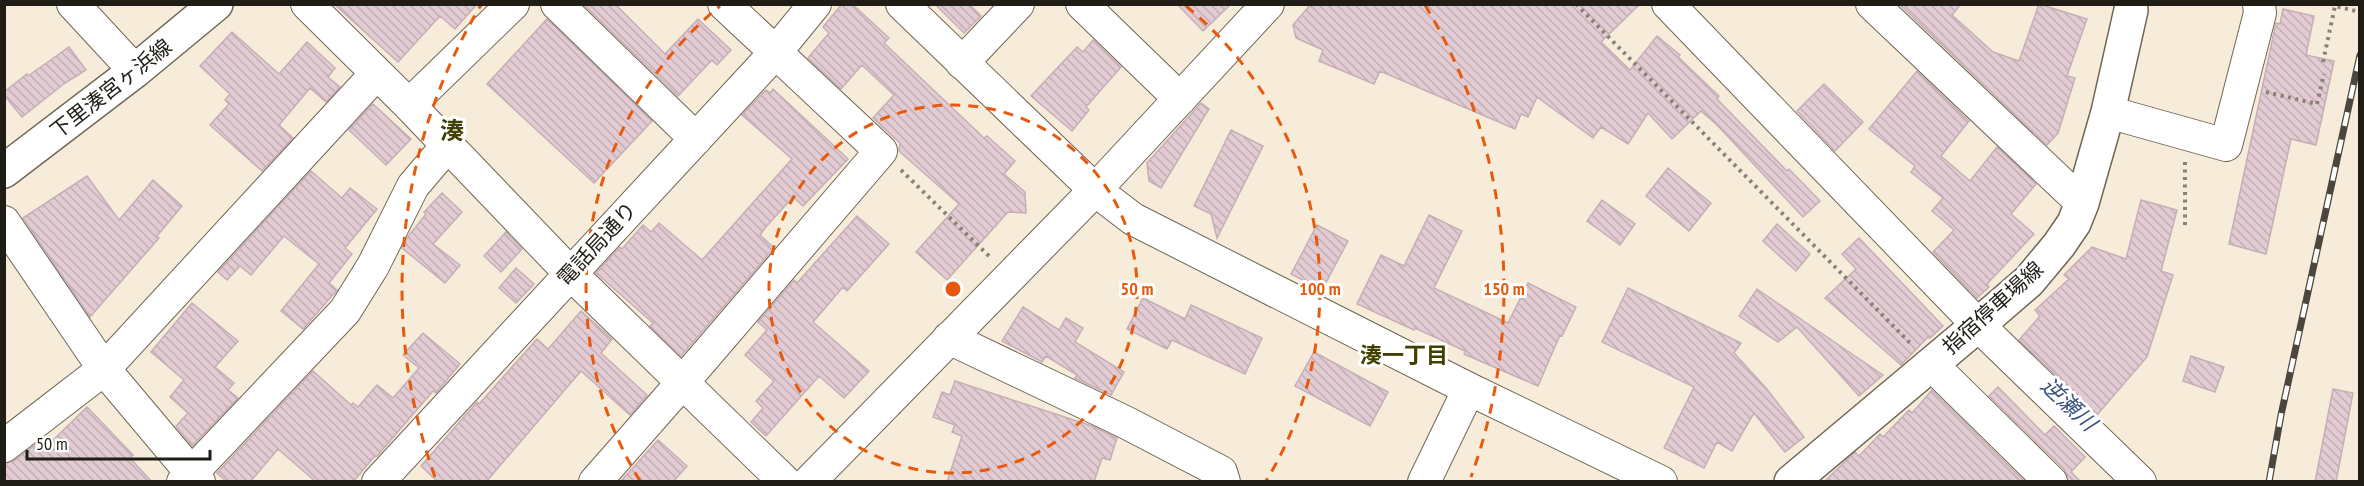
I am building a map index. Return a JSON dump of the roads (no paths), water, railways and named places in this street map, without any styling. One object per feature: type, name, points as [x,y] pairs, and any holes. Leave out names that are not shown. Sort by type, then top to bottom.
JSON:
[{"type":"main road","name":"下里湊宮ヶ浜線","points":[[4,171],[135,71],[216,4]]},
{"type":"main road","name":"指宿停車場線","points":[[1791,482],[2029,281],[2052,254],[2074,223],[2082,203],[2108,112],[2130,6]]},
{"type":"street","points":[[73,4],[135,71]]},
{"type":"street","points":[[307,4],[409,105],[570,273],[785,482]]},
{"type":"street","points":[[409,105],[513,4]]},
{"type":"street","points":[[557,4],[696,138]]},
{"type":"street","points":[[595,482],[881,151],[724,4]]},
{"type":"street","name":"電話局通り","points":[[378,482],[775,53],[815,4]]},
{"type":"street","points":[[902,4],[1095,190],[1133,219],[1469,389],[1661,482]]},
{"type":"street","points":[[962,63],[1018,4]]},
{"type":"street","points":[[1082,4],[1180,99]]},
{"type":"street","points":[[809,482],[1095,190],[1268,4]]},
{"type":"street","points":[[1872,4],[2082,203]]},
{"type":"street","points":[[2108,112],[2226,145],[2260,13],[2259,4]]},
{"type":"street","points":[[1679,8],[1978,325],[2140,482]]},
{"type":"street","points":[[4,446],[104,369],[376,74]]},
{"type":"street","points":[[4,222],[104,369],[191,479],[345,311],[373,266],[413,186],[447,146]]},
{"type":"street","points":[[949,338],[1125,422],[1221,472],[1224,482]]},
{"type":"street","points":[[1931,364],[2051,482]]},
{"type":"street","points":[[1424,482],[1469,389]]},
{"type":"railway","points":[[2269,482],[2281,415],[2360,55]]},
{"type":"district","name":"湊","points":[[452,131]]},
{"type":"district","name":"湊一丁目","points":[[1404,355]]},
{"type":"water label","name":"逆瀬川","points":[[2069,404]]}]
